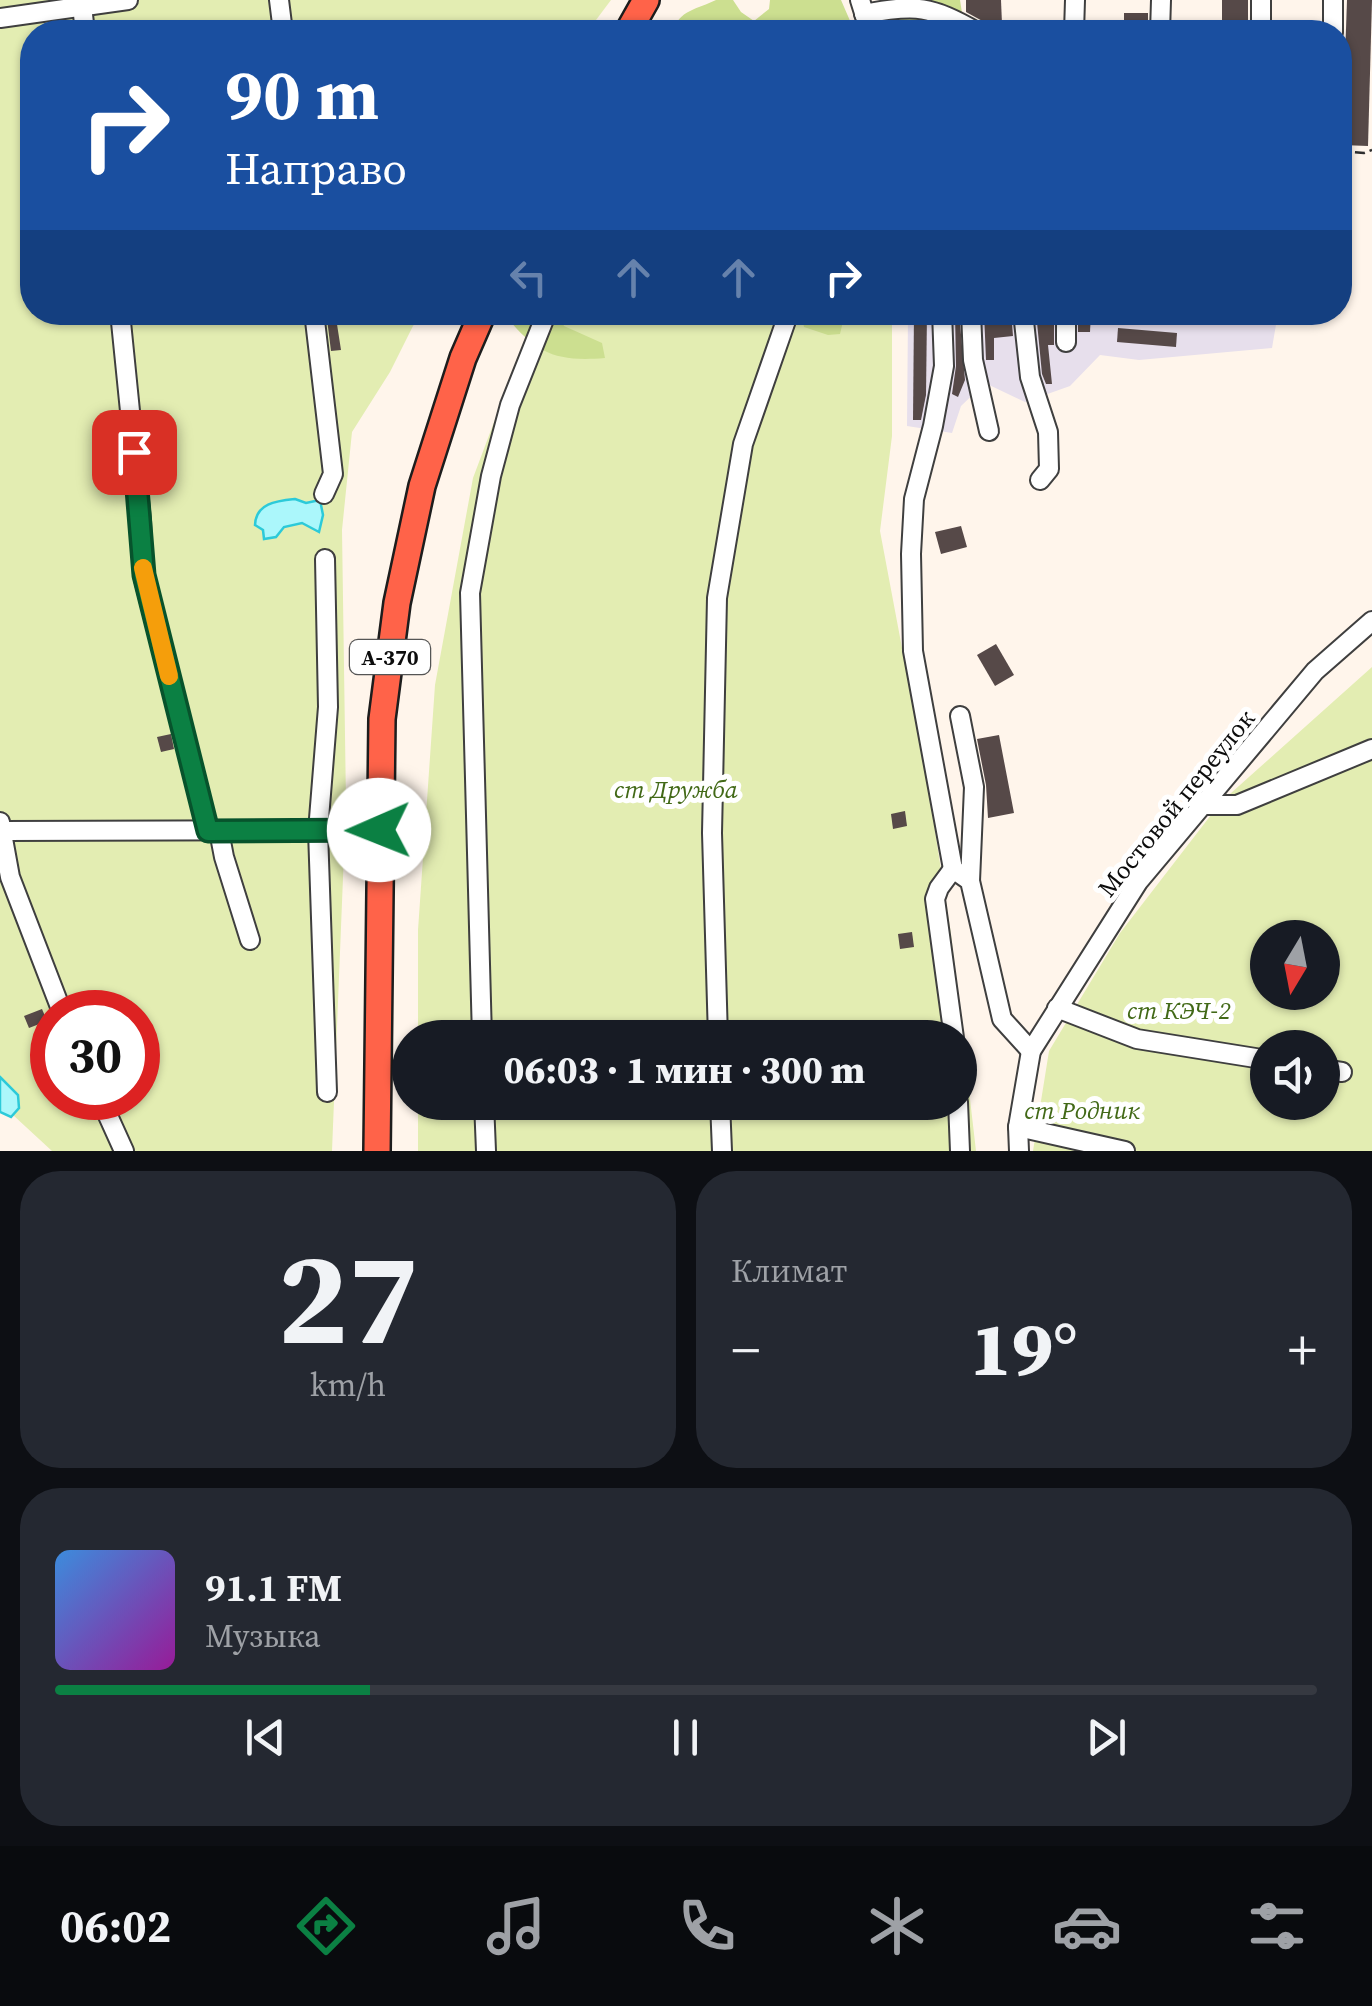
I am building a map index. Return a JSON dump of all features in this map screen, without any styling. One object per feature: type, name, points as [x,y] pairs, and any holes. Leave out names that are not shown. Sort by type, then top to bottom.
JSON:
[{"type":"highway","name":"А-370","points":[[377,1151],[382,719],[408,544],[422,486],[477,325]]},
{"type":"street","points":[[0,18],[128,0]]},
{"type":"street","points":[[82,6],[84,20]]},
{"type":"street","points":[[865,16],[891,9],[936,10],[955,20]]},
{"type":"street","points":[[121,325],[144,575],[214,831],[250,940]]},
{"type":"street","points":[[316,325],[333,474],[324,494]]},
{"type":"street","points":[[482,1020],[470,592],[491,476],[510,405],[542,325]]},
{"type":"street","points":[[717,1020],[712,833],[717,598],[743,444],[784,325]]},
{"type":"street","points":[[942,325],[944,366],[934,426],[914,499],[912,651],[953,870],[970,881]]},
{"type":"street","points":[[972,325],[973,360],[990,430]]},
{"type":"street","points":[[1025,325],[1030,378],[1048,432],[1049,469],[1040,480]]},
{"type":"street","points":[[1066,325],[1066,342]]},
{"type":"street","points":[[325,559],[328,707],[318,831],[327,1092]]},
{"type":"street","name":"Мостовой переулок","points":[[1019,1151],[1018,1127],[1031,1051],[1138,882],[1315,670],[1372,622]]},
{"type":"street","points":[[960,716],[974,787],[970,881],[1002,1020],[1031,1051]]},
{"type":"street","points":[[1205,806],[1237,805],[1372,748]]},
{"type":"street","points":[[54,990],[10,877],[2,826],[379,830]]},
{"type":"street","points":[[952,1020],[935,900],[953,870]]},
{"type":"street","points":[[1058,1008],[1137,1039],[1250,1057]]},
{"type":"street","points":[[110,1120],[124,1151]]},
{"type":"street","points":[[485,1120],[486,1151]]},
{"type":"street","points":[[721,1120],[722,1151]]},
{"type":"street","points":[[959,1120],[960,1151]]},
{"type":"street","points":[[1018,1127],[1125,1151]]},
{"type":"shaded area","points":[[908,325],[1276,325],[1272,348],[1139,360],[1100,355],[1070,386],[1025,402],[985,383],[961,406],[952,433],[907,426]]},
{"type":"green space","points":[[0,0],[611,0],[596,20],[20,20],[20,325],[414,325],[352,432],[342,530],[346,803],[332,1151],[52,1151],[0,1103]]},
{"type":"green space","points":[[716,0],[733,0],[753,20],[678,20]]},
{"type":"green space","points":[[770,0],[841,0],[850,20],[755,20],[769,9]]},
{"type":"green space","points":[[890,0],[960,0],[963,20],[955,20],[954,16],[941,20],[895,19]]},
{"type":"green space","points":[[514,325],[564,325],[602,343],[605,358],[560,356],[527,339]]},
{"type":"green space","name":"ст Дружба","points":[[530,325],[892,325],[892,436],[880,531],[928,786],[961,1020],[418,1020],[418,930],[435,685],[473,478]]},
{"type":"green space","points":[[842,325],[840,334],[828,335],[804,327]]},
{"type":"green space","name":"ст КЭЧ-2","points":[[1372,667],[1372,1151],[1033,1151],[1049,1051],[1120,933],[1221,802]]},
{"type":"green space","name":"ст Дружба","points":[[418,1120],[972,1120],[976,1151],[418,1151]]},
{"type":"water","points":[[295,499],[306,503],[320,500],[323,515],[319,532],[302,523],[284,527],[276,537],[264,539],[263,530],[255,525],[259,512],[274,502]]},
{"type":"water","points":[[0,1077],[18,1095],[19,1108],[11,1117],[0,1112]]},
{"type":"building","points":[[966,0],[1001,0],[1002,20],[981,20],[966,12]]},
{"type":"building","points":[[1222,0],[1248,0],[1248,20],[1222,20]]},
{"type":"building","points":[[1347,0],[1372,0],[1368,146],[1352,145],[1352,20],[1346,20]]},
{"type":"building","points":[[1124,13],[1148,13],[1148,20],[1124,20]]},
{"type":"building","points":[[328,325],[337,325],[341,350],[331,351]]},
{"type":"building","points":[[914,325],[927,325],[926,395],[921,420],[913,420]]},
{"type":"building","points":[[955,325],[960,325],[965,380],[958,397],[952,394]]},
{"type":"building","points":[[985,325],[1012,325],[1013,336],[994,338],[994,360],[986,360]]},
{"type":"building","points":[[1037,325],[1054,325],[1054,345],[1048,345],[1052,384],[1046,384]]},
{"type":"building","points":[[1078,325],[1090,325],[1090,332],[1078,332]]},
{"type":"building","points":[[1118,328],[1177,333],[1176,347],[1117,342]]},
{"type":"building","points":[[961,526],[967,547],[941,554],[935,532]]},
{"type":"building","points":[[996,644],[1014,675],[995,686],[977,655]]},
{"type":"building","points":[[171,734],[174,749],[161,752],[157,737]]},
{"type":"building","points":[[999,735],[1014,813],[988,818],[977,739]]},
{"type":"building","points":[[905,811],[907,826],[893,829],[891,814]]},
{"type":"building","points":[[912,932],[914,947],[900,949],[898,934]]},
{"type":"slow traffic","points":[[143,568],[169,676]]},
{"type":"route","points":[[134,452],[144,575],[208,831],[379,830]]},
{"type":"park label","name":"ст Родник","points":[[1082,1110]]}]
